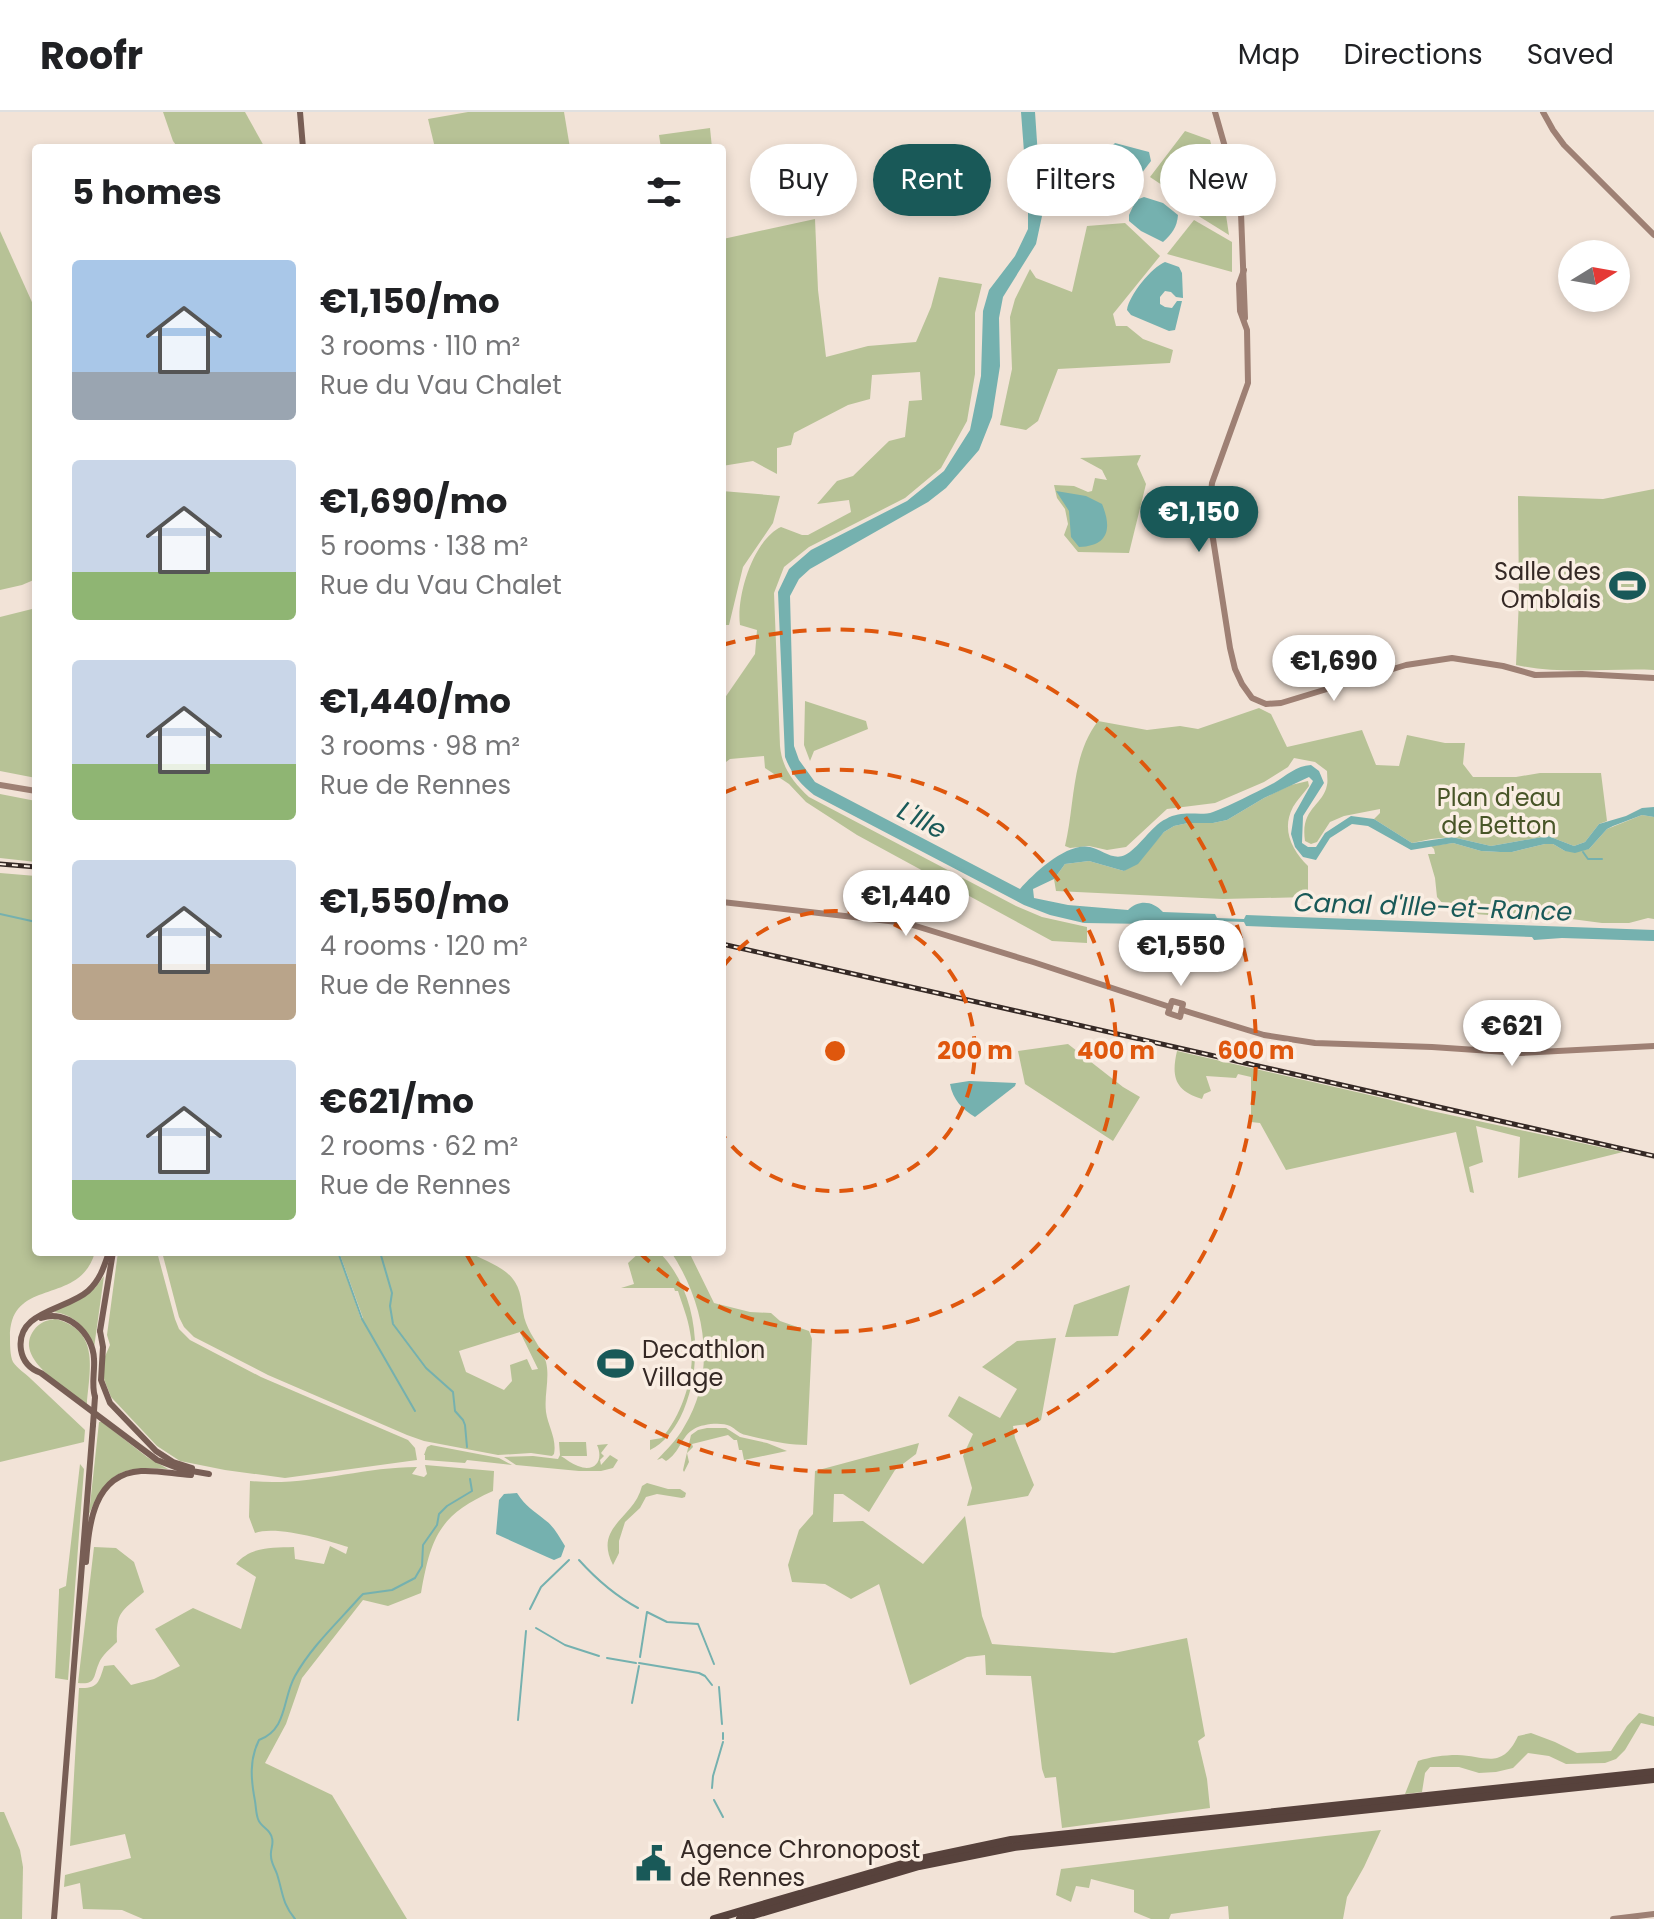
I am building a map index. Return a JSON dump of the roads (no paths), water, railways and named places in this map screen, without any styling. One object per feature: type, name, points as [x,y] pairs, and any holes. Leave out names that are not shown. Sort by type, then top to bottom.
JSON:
[{"type":"highway","points":[[1405,1803],[1654,1772]]},
{"type":"highway","points":[[714,1919],[916,1860],[1011,1840],[1654,1779]]},
{"type":"highway","points":[[740,1919],[919,1866],[1002,1849],[1391,1804]]},
{"type":"main road","points":[[300,112],[303,144]]},
{"type":"main road","points":[[41,1373],[29,1367],[22,1355],[21,1340],[26,1327],[40,1315],[88,1291],[101,1275],[109,1256]]},
{"type":"main road","points":[[54,1919],[100,1331],[110,1256]]},
{"type":"main road","points":[[95,1397],[92,1386],[94,1357],[84,1332],[67,1318],[54,1315],[35,1322],[24,1342],[30,1362],[41,1373],[157,1460],[180,1469],[209,1474]]},
{"type":"main road","points":[[100,1331],[103,1347],[101,1380],[110,1403],[162,1455],[209,1474]]},
{"type":"main road","points":[[80,1593],[93,1510],[108,1486],[124,1475],[140,1471],[209,1474]]},
{"type":"street","points":[[1215,112],[1241,213],[1244,270],[1239,284],[1240,311],[1246,326],[1248,351],[1246,389],[1212,483],[1209,513],[1231,653],[1242,684],[1252,698],[1266,704],[1281,703],[1406,665],[1452,658],[1491,663],[1535,675],[1654,678]]},
{"type":"street","points":[[1543,112],[1564,145],[1654,235]]},
{"type":"street","points":[[0,785],[32,790]]},
{"type":"street","points":[[726,902],[906,923],[1170,1007],[1172,1001],[1183,1004],[1182,1010],[1248,1031],[1306,1043],[1521,1053],[1654,1046]]},
{"type":"street","points":[[1613,1919],[1654,1914]]},
{"type":"water","points":[[1021,112],[1035,112],[1037,144],[1023,144]]},
{"type":"water","points":[[1144,151],[1149,152],[1151,161],[1144,170]]},
{"type":"water","points":[[1144,197],[1160,202],[1160,216],[1178,216],[1174,230],[1163,242],[1129,221],[1129,216],[1144,216]]},
{"type":"water","points":[[1028,216],[1042,216],[1036,244],[1003,297],[999,318],[1000,366],[992,417],[979,450],[946,488],[928,502],[810,569],[799,579],[790,596],[794,746],[799,760],[815,782],[1020,889],[1042,867],[1071,849],[1090,847],[1112,856],[1125,855],[1166,819],[1179,814],[1213,812],[1296,769],[1311,765],[1319,771],[1324,783],[1303,816],[1302,843],[1308,847],[1316,847],[1325,833],[1351,816],[1374,819],[1412,843],[1452,837],[1491,846],[1548,836],[1574,846],[1585,842],[1599,824],[1642,808],[1654,807],[1654,817],[1642,815],[1613,826],[1589,849],[1575,853],[1553,844],[1512,852],[1481,851],[1453,843],[1411,850],[1368,826],[1352,824],[1330,838],[1316,860],[1303,857],[1295,847],[1291,834],[1294,815],[1313,781],[1309,777],[1227,820],[1174,826],[1164,832],[1138,864],[1124,871],[1089,861],[1065,864],[1054,879],[1033,889],[1034,898],[1068,905],[1128,910],[1146,903],[1163,912],[1215,914],[1217,918],[1244,919],[1246,915],[1654,930],[1654,941],[1534,940],[1532,937],[1246,926],[1244,922],[1217,921],[1214,925],[1084,923],[1024,905],[814,795],[796,778],[785,757],[778,592],[789,569],[811,550],[907,501],[944,471],[970,430],[981,376],[983,311],[989,290],[1015,256],[1028,229]]},
{"type":"water","points":[[1165,262],[1179,267],[1182,273],[1183,298],[1165,291],[1160,297],[1160,304],[1165,307],[1172,308],[1177,301],[1182,301],[1175,330],[1169,331],[1131,315],[1127,310],[1142,282]]},
{"type":"water","points":[[1056,491],[1086,496],[1102,504],[1107,528],[1102,539],[1079,547],[1071,537],[1069,511]]},
{"type":"water","points":[[969,1081],[1016,1083],[975,1117],[959,1104],[950,1084]]},
{"type":"water","points":[[517,1493],[556,1532],[565,1546],[561,1557],[554,1560],[496,1534],[499,1500],[504,1494]]},
{"type":"waterway","points":[[1583,852],[1588,859],[1602,859]]},
{"type":"waterway","points":[[0,914],[32,921]]},
{"type":"waterway","points":[[339,1256],[362,1319],[415,1411]]},
{"type":"waterway","points":[[381,1256],[392,1293],[390,1306],[393,1324],[426,1368],[453,1392],[455,1411],[465,1425],[467,1447]]},
{"type":"waterway","points":[[295,1919],[285,1903],[272,1861],[271,1835],[257,1815],[252,1770],[259,1740],[275,1729],[280,1721],[301,1665],[360,1597],[392,1590],[415,1578],[422,1566],[423,1545],[437,1525],[439,1514],[472,1491],[470,1479]]},
{"type":"waterway","points":[[530,1609],[541,1587],[569,1560]]},
{"type":"waterway","points":[[579,1560],[606,1587],[638,1608]]},
{"type":"waterway","points":[[640,1657],[647,1612],[667,1622],[698,1624],[714,1664]]},
{"type":"waterway","points":[[536,1628],[565,1645],[599,1656]]},
{"type":"waterway","points":[[518,1720],[526,1631]]},
{"type":"waterway","points":[[607,1658],[636,1663]]},
{"type":"waterway","points":[[639,1663],[699,1673],[712,1685]]},
{"type":"waterway","points":[[632,1703],[639,1666]]},
{"type":"waterway","points":[[719,1687],[722,1724]]},
{"type":"waterway","points":[[723,1733],[723,1739]]},
{"type":"waterway","points":[[712,1788],[723,1742]]},
{"type":"waterway","points":[[714,1800],[723,1817]]},
{"type":"railway","points":[[0,864],[32,867]]},
{"type":"railway","points":[[726,945],[1654,1156]]},
{"type":"place","name":"Salle des Omblais","points":[[1627,585]]},
{"type":"place","name":"Decathlon Village","points":[[616,1363]]},
{"type":"place","name":"Agence Chronopost de Rennes","points":[[654,1863]]},
{"type":"park label","name":"Plan d'eau de Betton","points":[[1499,811]]},
{"type":"water label","name":"L'Ille","points":[[922,820]]},
{"type":"water label","name":"Canal d'Ille-et-Rance","points":[[1433,907]]}]
